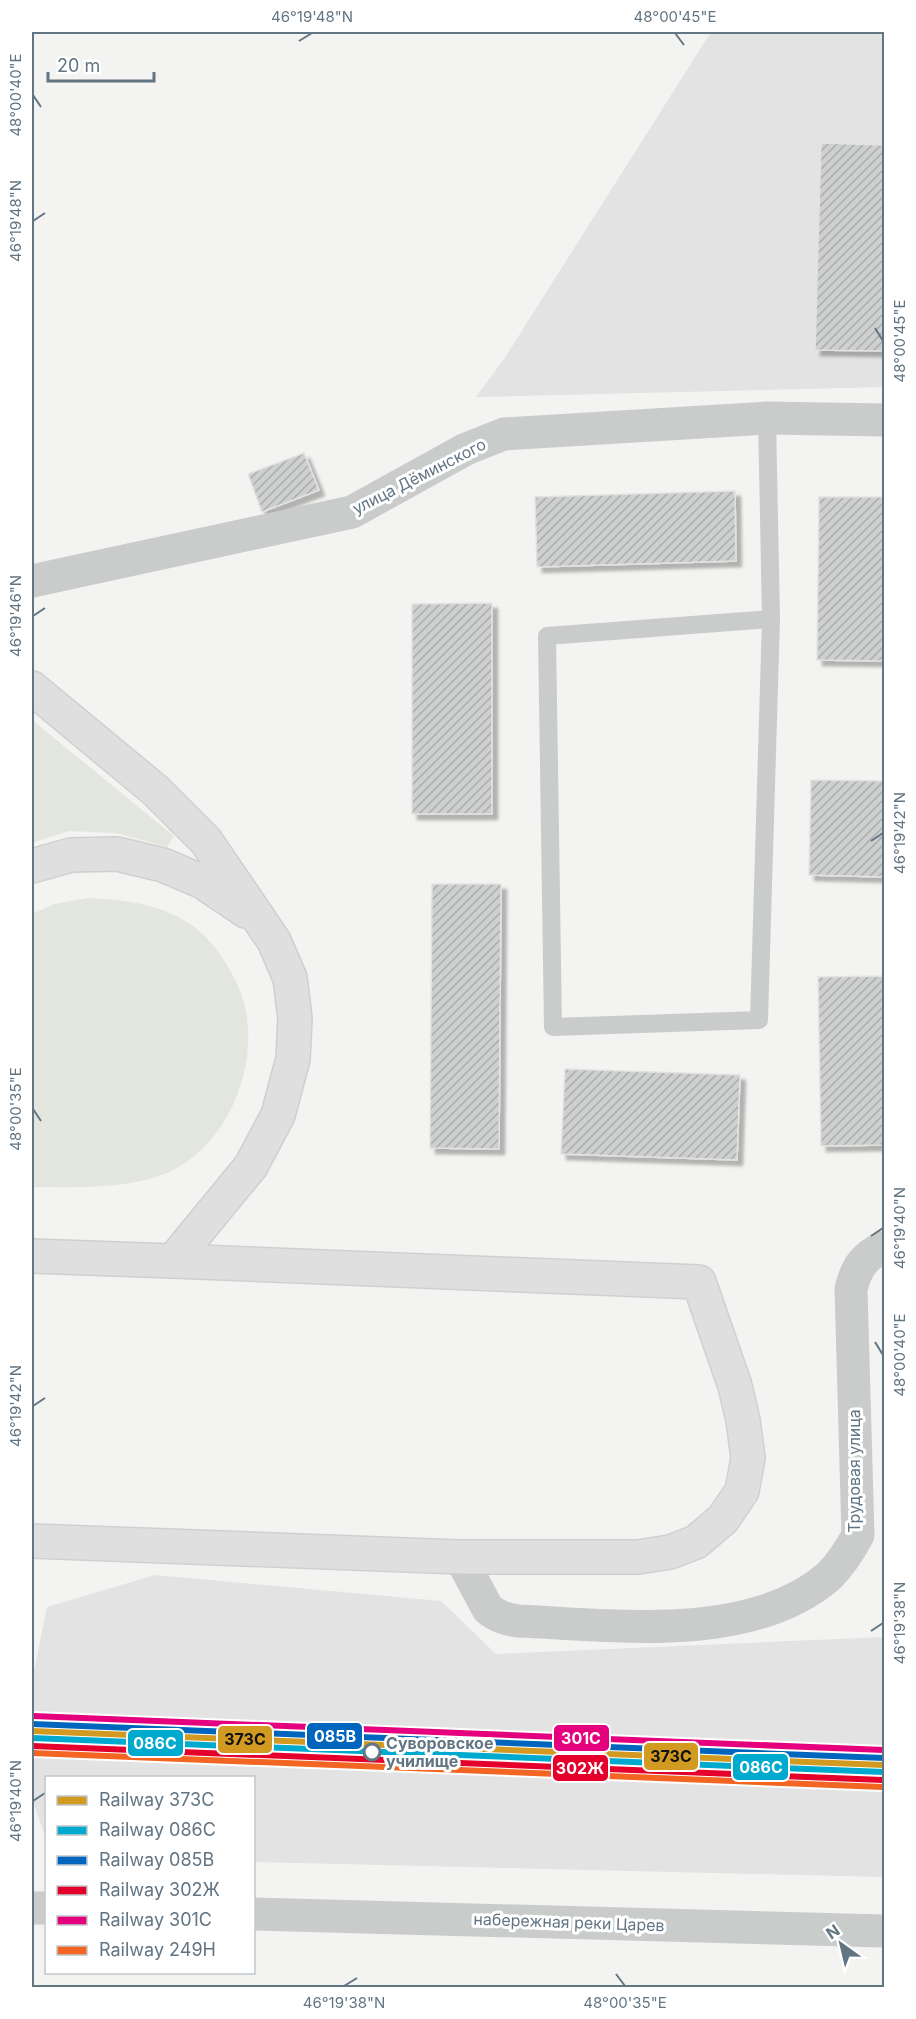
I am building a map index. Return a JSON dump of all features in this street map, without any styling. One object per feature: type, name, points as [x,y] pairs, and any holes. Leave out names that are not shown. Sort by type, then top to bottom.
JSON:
[{"type":"main road","points":[[32,688],[155,790],[206,841],[274,941],[290,978],[295,1018],[293,1059],[278,1115],[251,1166],[173,1262]]},
{"type":"main road","points":[[32,866],[71,855],[117,854],[163,865],[203,882],[242,907],[274,941]]},
{"type":"main road","points":[[32,1256],[699,1282],[735,1386],[743,1420],[748,1458],[742,1491],[723,1519],[696,1542],[670,1552],[638,1557],[460,1557],[32,1541]]},
{"type":"street","name":"улица Дёминского","points":[[32,581],[352,512],[466,449],[504,434],[767,418],[885,420]]},
{"type":"street","name":"Трудовая улица","points":[[460,1557],[488,1609],[506,1620],[668,1627],[723,1622],[776,1606],[828,1576],[847,1555],[858,1535],[851,1289],[854,1276],[861,1263],[872,1252],[885,1247]]},
{"type":"street","name":"набережная реки Царев","points":[[255,1914],[885,1931]]},
{"type":"lane","points":[[767,418],[771,619],[759,1020],[553,1027],[548,636],[771,619]]},
{"type":"shaded area","points":[[711,32],[884,32],[884,387],[476,397],[504,359]]},
{"type":"shaded area","points":[[32,720],[174,836],[167,847],[116,833],[69,831],[32,843]]},
{"type":"shaded area","points":[[88,898],[130,902],[158,908],[184,920],[205,936],[229,968],[245,1005],[248,1040],[246,1064],[240,1087],[219,1129],[205,1147],[187,1162],[167,1173],[117,1185],[32,1187],[32,914],[54,904]]},
{"type":"shaded area","points":[[155,1575],[441,1601],[496,1654],[884,1637],[884,1877],[255,1862],[255,1776],[45,1776],[45,1835],[32,1799],[32,1681],[47,1607]]},
{"type":"building","points":[[821,143],[885,145],[885,351],[815,350]]},
{"type":"building","points":[[304,453],[319,490],[262,512],[248,474]]},
{"type":"building","points":[[735,491],[736,561],[537,567],[535,497]]},
{"type":"building","points":[[819,497],[885,497],[885,661],[817,660]]},
{"type":"building","points":[[492,603],[492,814],[412,814],[412,604]]},
{"type":"building","points":[[811,780],[885,781],[885,877],[809,875]]},
{"type":"building","points":[[432,884],[501,884],[499,1149],[430,1148]]},
{"type":"building","points":[[885,976],[885,1145],[821,1146],[818,977]]},
{"type":"building","points":[[565,1069],[740,1075],[737,1160],[561,1154]]},
{"type":"rail line","name":"301С","points":[[33,1716],[884,1750]]},
{"type":"rail line","name":"085В","points":[[32,1724],[884,1758]]},
{"type":"rail line","name":"373C","points":[[32,1731],[884,1765]]},
{"type":"rail line","name":"086С","points":[[32,1738],[884,1772]]},
{"type":"rail line","name":"302Ж","points":[[32,1746],[883,1780]]},
{"type":"rail line","name":"249Н","points":[[32,1753],[883,1787]]},
{"type":"place","name":"Суворовское училище","points":[[372,1752]]}]
